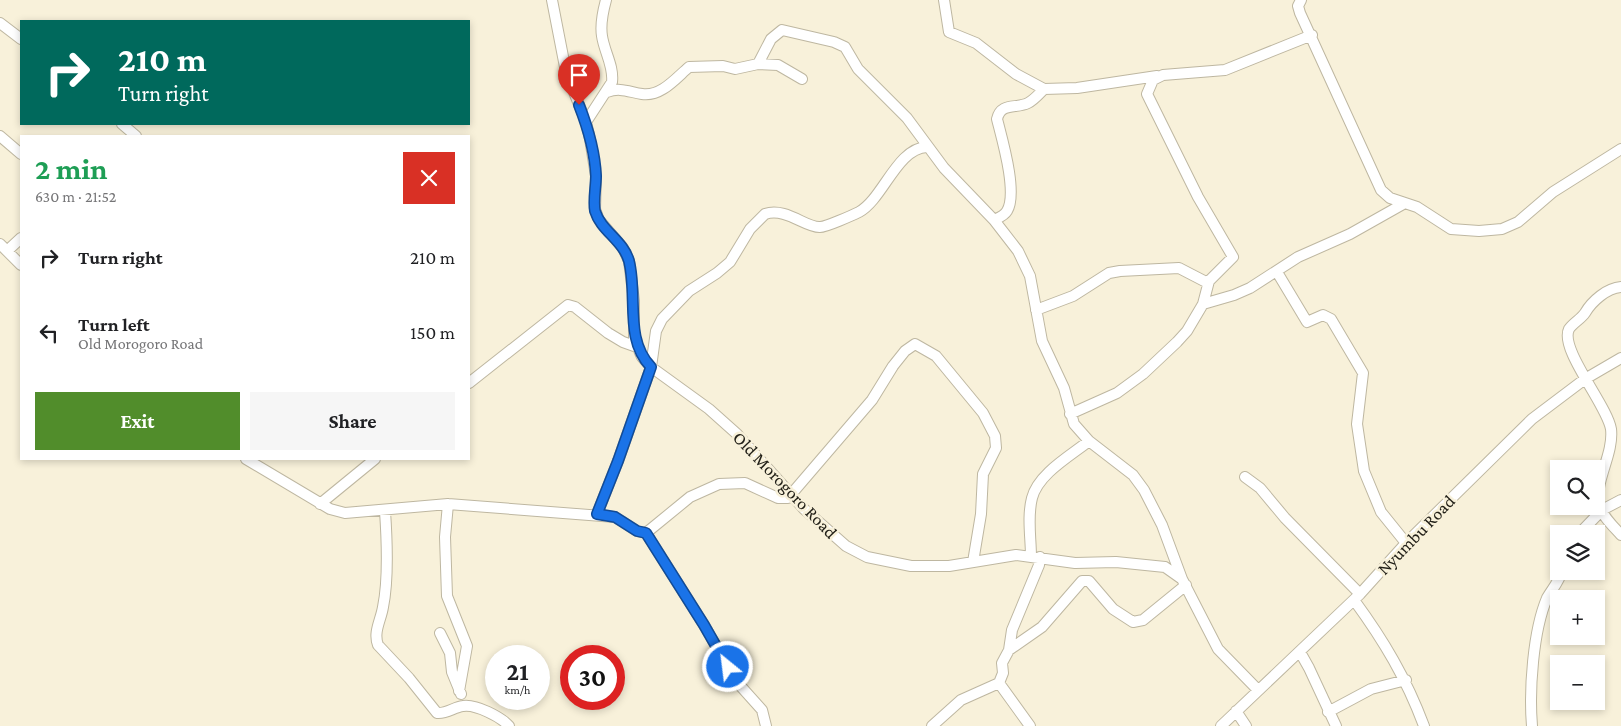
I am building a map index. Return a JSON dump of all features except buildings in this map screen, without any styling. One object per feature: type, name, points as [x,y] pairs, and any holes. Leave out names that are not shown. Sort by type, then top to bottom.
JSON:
[{"type":"street","points":[[552,0],[566,72],[586,122],[596,176],[595,210],[599,220],[623,248],[629,261],[636,347]]},
{"type":"street","points":[[586,122],[607,92],[613,75],[602,35],[602,12],[606,0]]},
{"type":"street","points":[[944,0],[949,32],[976,43],[1016,74],[1044,89],[1077,88],[1139,78],[1225,70],[1312,35]]},
{"type":"street","points":[[1301,0],[1298,6],[1300,13],[1312,35],[1376,182],[1385,194],[1417,207],[1451,229],[1471,231],[1502,229],[1518,222],[1553,192],[1621,148]]},
{"type":"street","points":[[0,22],[20,38]]},
{"type":"street","points":[[758,64],[771,39],[782,30],[841,44],[849,51],[862,73],[907,118],[927,148],[954,180],[994,220],[1018,251],[1030,276],[1042,341],[1064,388],[1074,424],[1088,441],[1133,475],[1144,490],[1162,525],[1184,582],[1218,649],[1258,690]]},
{"type":"street","points":[[607,92],[624,89],[652,94],[666,88],[689,67],[723,66],[735,69],[758,64],[778,65],[802,79]]},
{"type":"street","points":[[1148,94],[1157,76]]},
{"type":"street","points":[[1070,414],[1110,397],[1143,374],[1187,331],[1202,304],[1208,283],[1216,272],[1232,259],[1232,254],[1198,198],[1139,78]]},
{"type":"street","points":[[994,220],[1004,214],[1009,204],[1009,175],[997,119],[999,112],[1004,108],[1029,103],[1044,89]]},
{"type":"street","points":[[0,136],[20,153]]},
{"type":"street","points":[[597,514],[651,367],[656,331],[662,319],[689,290],[718,273],[730,262],[750,229],[765,214],[779,213],[818,228],[830,225],[865,208],[906,159],[920,148],[927,148]]},
{"type":"street","points":[[1202,304],[1234,295],[1277,272],[1298,257],[1350,234],[1405,203]]},
{"type":"street","points":[[20,239],[4,248],[20,263]]},
{"type":"street","points":[[1036,310],[1073,296],[1109,273],[1120,271],[1179,268],[1208,283]]},
{"type":"street","points":[[1277,272],[1307,322],[1324,315],[1331,318],[1363,373],[1357,424],[1364,471],[1381,512],[1406,543]]},
{"type":"street","points":[[1605,470],[1610,453],[1611,430],[1606,411],[1585,378],[1569,344],[1569,330],[1595,301],[1611,290],[1621,287]]},
{"type":"street","points":[[470,382],[568,305],[575,307],[608,333],[636,347]]},
{"type":"street","points":[[646,533],[690,497],[719,484],[744,483],[782,499],[791,495],[872,400],[893,366],[905,351],[916,344],[936,356],[983,413],[995,436],[996,448],[983,474],[981,514],[973,562]]},
{"type":"street","name":"Old Morogoro Road","points":[[636,347],[642,358],[651,367],[709,409],[737,434],[791,495],[831,535],[868,557],[911,566],[950,566],[1016,556],[1089,565],[1116,562],[1151,564],[1165,568],[1184,582]]},
{"type":"street","name":"Nyumbu Road","points":[[1221,726],[1357,597],[1406,543],[1532,420],[1585,378],[1621,358]]},
{"type":"street","points":[[932,726],[961,700],[999,683],[1003,673],[1002,663],[1009,650],[1012,630],[1039,565],[1030,521],[1031,499],[1043,478],[1088,441]]},
{"type":"street","points":[[320,504],[374,460]]},
{"type":"street","points":[[259,461],[320,504],[345,513],[448,504],[597,514],[615,517],[637,531],[646,533],[704,625],[736,681],[762,710],[766,726]]},
{"type":"street","points":[[1245,477],[1260,488],[1357,597],[1406,680],[1424,726]]},
{"type":"street","points":[[1605,508],[1621,500]]},
{"type":"street","points":[[448,504],[445,537],[447,596],[467,646],[459,691]]},
{"type":"street","points":[[385,511],[387,539],[384,606],[375,638],[378,645],[409,678],[437,713],[444,714],[466,706],[494,713],[509,726]]},
{"type":"street","points":[[1605,514],[1621,535]]},
{"type":"street","points":[[1588,525],[1597,515]]},
{"type":"street","points":[[1532,726],[1532,695],[1540,619],[1548,597],[1560,580]]},
{"type":"street","points":[[1009,650],[1042,627],[1082,581],[1090,581],[1113,610],[1133,622],[1143,620],[1184,582]]},
{"type":"street","points":[[440,633],[450,653],[452,672],[466,706]]},
{"type":"street","points":[[1300,652],[1314,676],[1328,712],[1336,726]]},
{"type":"street","points":[[1328,712],[1371,689],[1406,680]]},
{"type":"street","points":[[999,683],[1030,726]]},
{"type":"street","points":[[1236,711],[1246,726]]},
{"type":"route","points":[[579,105],[586,122],[596,176],[595,210],[606,230],[623,248],[629,261],[634,301],[634,338],[642,358],[651,367],[597,514],[623,520],[637,531],[646,533],[728,667]]}]
